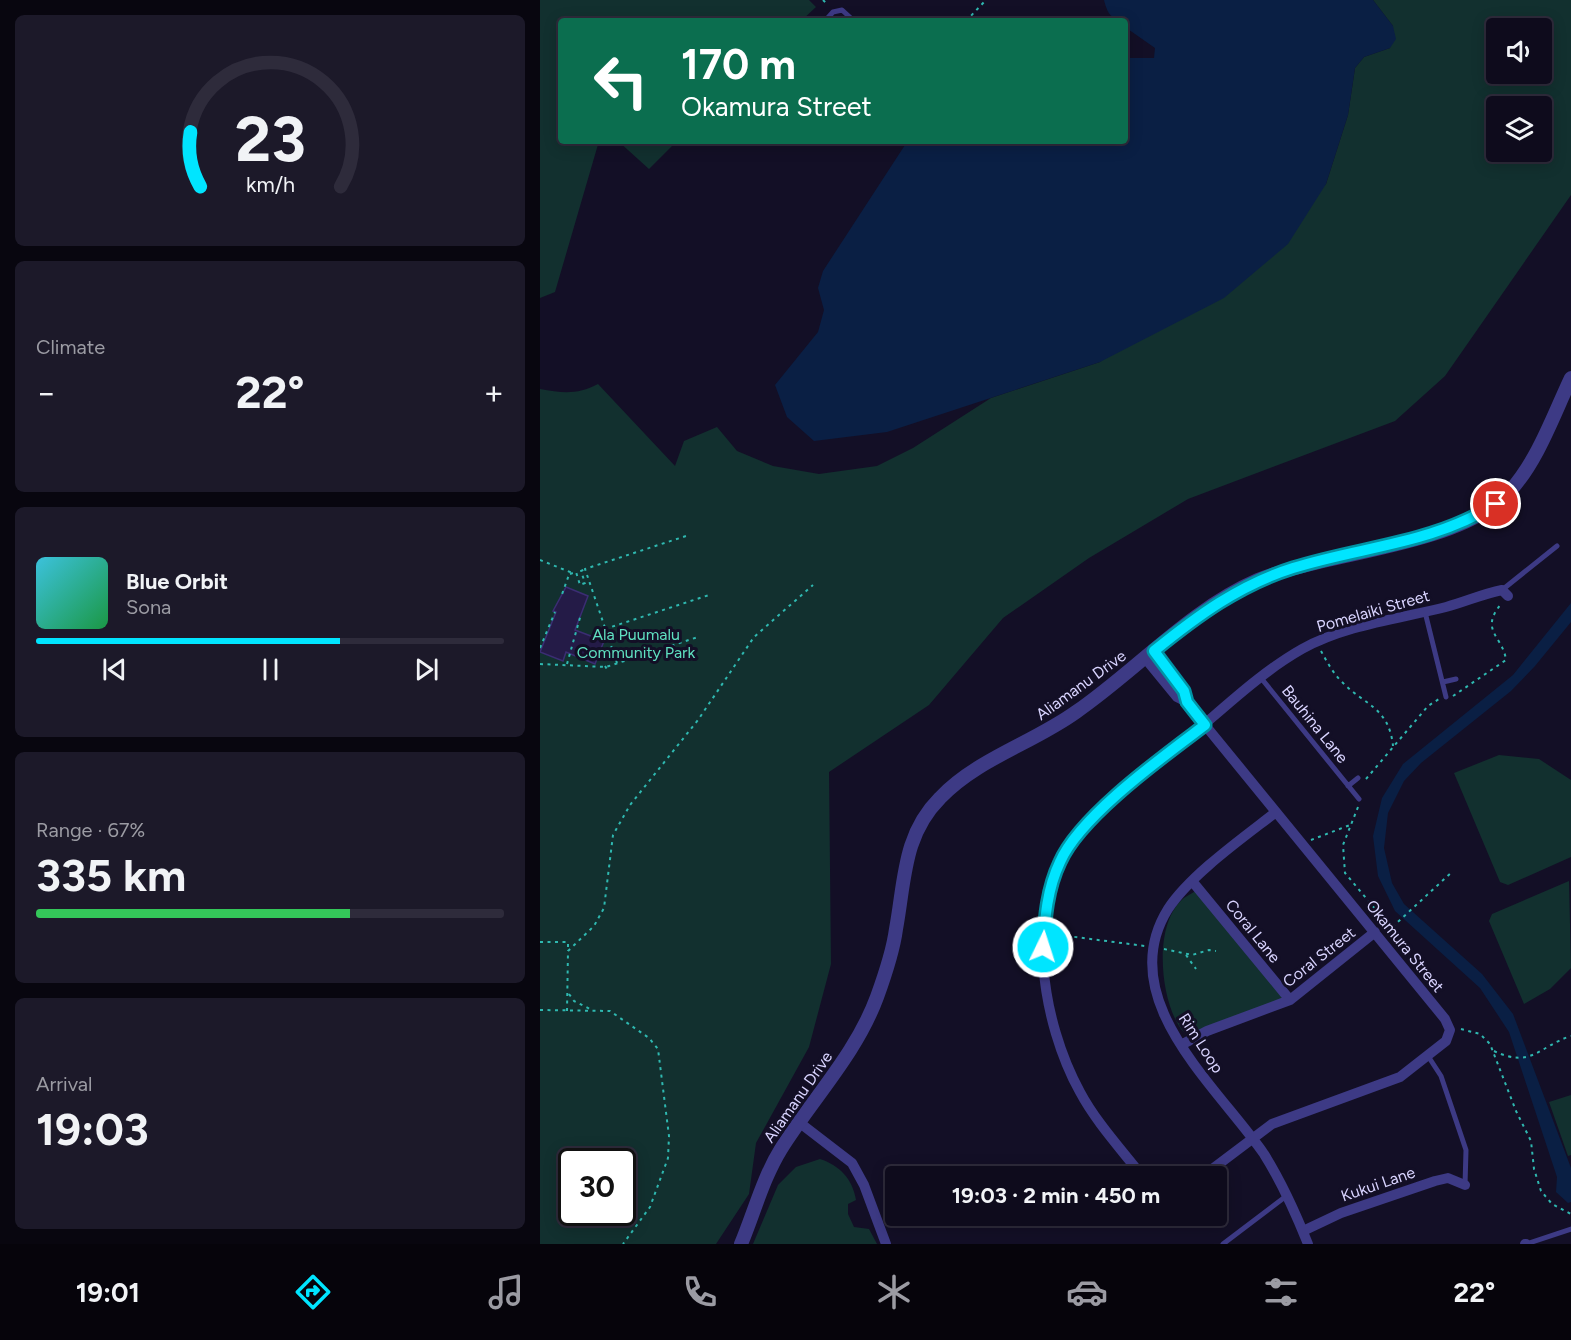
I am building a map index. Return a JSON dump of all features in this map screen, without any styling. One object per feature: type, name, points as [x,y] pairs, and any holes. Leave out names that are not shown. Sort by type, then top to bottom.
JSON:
[{"type":"street","name":"Aliamanu Drive","points":[[741,1244],[772,1166],[845,1058],[875,1001],[896,930],[908,850],[919,824],[929,810],[960,780],[1048,731],[1149,655],[1197,615],[1257,581],[1320,560],[1428,537],[1472,520],[1496,504],[1513,488],[1536,452],[1571,378]]},
{"type":"street","name":"Pomelaiki Street","points":[[1135,1166],[1081,1094],[1058,1044],[1048,1004],[1043,964],[1047,902],[1059,862],[1081,829],[1099,811],[1292,655],[1328,637],[1505,593]]},
{"type":"street","name":"Okamura Street","points":[[1149,655],[1177,697],[1187,702],[1276,812],[1380,933],[1448,1022],[1448,1038],[1395,1080],[1286,1118],[1263,1129],[1216,1166]]},
{"type":"street","name":"Rim Loop","points":[[1276,812],[1192,881],[1168,909],[1159,927],[1154,948],[1153,969],[1160,1005],[1170,1029],[1264,1155],[1308,1244]]},
{"type":"street","name":"Coral Lane","points":[[1192,881],[1290,1000]]},
{"type":"street","name":"Coral Street","points":[[1181,1045],[1199,1034],[1290,1000],[1380,933]]},
{"type":"street","points":[[800,1123],[852,1163],[864,1185],[886,1244]]},
{"type":"street","name":"Kukui Lane","points":[[1303,1231],[1341,1213],[1435,1181],[1448,1178],[1465,1185]]},
{"type":"lane","points":[[828,18],[833,12],[842,10],[851,18]]},
{"type":"lane","name":"Pomelaiki Street","points":[[1505,593],[1557,546]]},
{"type":"lane","points":[[1425,612],[1446,697]]},
{"type":"lane","name":"Bauhina Lane","points":[[1261,678],[1359,799]]},
{"type":"lane","points":[[1443,682],[1456,679]]},
{"type":"lane","name":"Bauhina Lane","points":[[1348,786],[1358,778]]},
{"type":"lane","points":[[1428,1056],[1441,1076],[1466,1150],[1465,1185]]},
{"type":"lane","points":[[1224,1244],[1286,1197]]},
{"type":"lane","points":[[1526,1244],[1571,1229]]},
{"type":"path","points":[[823,0],[826,4]]},
{"type":"path","points":[[969,18],[986,0]]},
{"type":"path","points":[[540,560],[570,574],[576,572],[580,585],[585,583],[581,571],[585,569],[689,535]]},
{"type":"path","points":[[585,569],[617,663]]},
{"type":"path","points":[[561,597],[570,574]]},
{"type":"path","points":[[568,951],[594,926],[604,908],[613,835],[630,806],[698,720],[754,637],[813,585]]},
{"type":"path","points":[[1391,928],[1345,873],[1343,845],[1357,811],[1364,780],[1428,706],[1454,695],[1506,660],[1491,624],[1505,593]]},
{"type":"path","points":[[605,630],[710,595]]},
{"type":"path","points":[[540,648],[555,612]]},
{"type":"path","points":[[567,665],[581,614]]},
{"type":"path","points":[[540,664],[605,666],[698,637]]},
{"type":"path","points":[[1320,649],[1343,682],[1378,710],[1390,732],[1393,746]]},
{"type":"path","points":[[605,666],[608,671]]},
{"type":"path","points":[[1311,841],[1350,825]]},
{"type":"path","points":[[1380,933],[1391,928],[1453,871]]},
{"type":"path","points":[[1051,934],[1148,947]]},
{"type":"path","points":[[540,942],[568,942],[567,1011]]},
{"type":"path","points":[[1160,948],[1186,955],[1209,950],[1216,951]]},
{"type":"path","points":[[1186,955],[1196,969]]},
{"type":"path","points":[[567,992],[574,1001],[594,1011]]},
{"type":"path","points":[[540,1010],[610,1011],[654,1042],[661,1061],[669,1146],[668,1158],[650,1207],[623,1244]]},
{"type":"path","points":[[1458,1029],[1480,1034],[1494,1051],[1516,1111],[1531,1141],[1534,1169],[1541,1191],[1552,1204],[1571,1214]]},
{"type":"path","points":[[1494,1051],[1519,1058],[1544,1052],[1559,1040],[1571,1036]]},
{"type":"green space","points":[[540,0],[809,0],[816,7],[804,18],[558,18],[558,144],[598,144],[555,292],[540,298]]},
{"type":"green space","name":"Ala Puumalu Community Park","points":[[1373,0],[1571,0],[1571,195],[1445,376],[1395,421],[1188,499],[1089,558],[1003,618],[929,705],[829,772],[831,964],[809,1047],[756,1143],[749,1194],[716,1244],[540,1244],[540,389],[570,392],[591,388],[598,384],[675,466],[684,441],[717,427],[737,451],[773,466],[819,474],[877,466],[913,448],[991,398],[1100,362],[1326,184],[1348,115],[1355,68],[1364,57],[1390,48],[1393,26]]},
{"type":"green space","points":[[621,144],[674,144],[649,169]]},
{"type":"green space","points":[[1499,755],[1539,759],[1571,780],[1571,857],[1508,885],[1500,882],[1454,773]]},
{"type":"green space","points":[[1569,881],[1571,968],[1550,989],[1524,1004],[1489,921],[1492,914]]},
{"type":"green space","points":[[1199,888],[1290,1000],[1190,1040],[1172,1013],[1167,997],[1164,979],[1164,942],[1167,924],[1174,909],[1184,898]]},
{"type":"green space","points":[[1571,1095],[1571,1155],[1568,1156],[1549,1102]]},
{"type":"green space","points":[[820,1159],[834,1165],[848,1179],[856,1200],[848,1204],[848,1214],[854,1227],[869,1229],[877,1244],[753,1244],[778,1185],[796,1167]]},
{"type":"water","points":[[1104,0],[1373,0],[1393,26],[1396,39],[1390,48],[1364,57],[1355,68],[1348,115],[1326,184],[1288,244],[1224,298],[1100,362],[887,432],[814,441],[787,417],[775,385],[818,332],[824,310],[818,288],[823,271],[905,145],[1128,144],[1128,58],[1154,58],[1155,48],[1128,29],[1128,18],[1113,18]]},
{"type":"water","points":[[1571,603],[1571,622],[1535,666],[1511,691],[1421,763],[1404,781],[1388,813],[1384,848],[1392,883],[1404,904],[1482,974],[1513,1014],[1571,1168],[1571,1202],[1568,1203],[1556,1192],[1557,1177],[1509,1032],[1480,988],[1395,911],[1378,876],[1373,836],[1382,798],[1403,764],[1513,675]]},
{"type":"building","points":[[566,587],[588,596],[575,630],[604,641],[595,664],[566,652],[563,661],[540,652],[556,612],[553,611]]},
{"type":"route","points":[[1043,947],[1047,902],[1054,875],[1059,862],[1081,829],[1099,811],[1205,725],[1187,702],[1184,691],[1154,651],[1197,615],[1257,581],[1320,560],[1428,537],[1472,520],[1496,504]]}]
